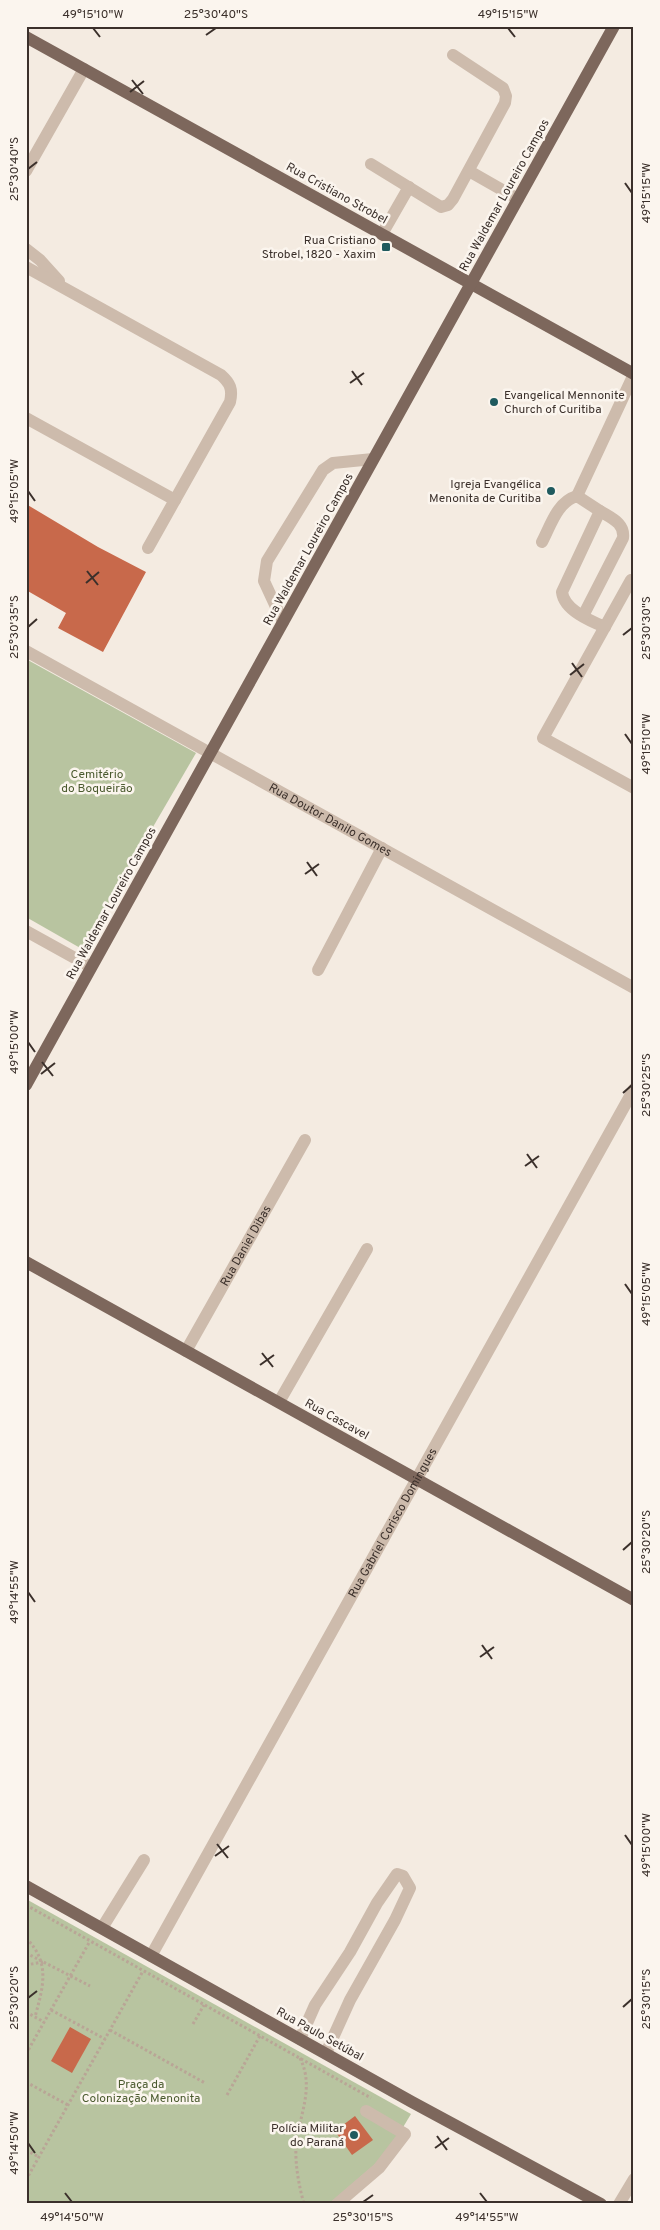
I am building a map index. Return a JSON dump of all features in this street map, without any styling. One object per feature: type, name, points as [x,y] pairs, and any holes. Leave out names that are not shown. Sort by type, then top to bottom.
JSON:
[{"type":"main road","name":"Rua Waldemar Loureiro Campos","points":[[26,1085],[614,26]]},
{"type":"main road","name":"Rua Cristiano Strobel","points":[[26,36],[634,374]]},
{"type":"main road","name":"Rua Cascavel","points":[[26,1262],[634,1600]]},
{"type":"main road","name":"Rua Paulo Setúbal","points":[[26,1886],[601,2204]]},
{"type":"street","points":[[371,164],[441,207],[448,205],[469,171],[505,103],[506,96],[503,88],[453,54]]},
{"type":"street","points":[[26,170],[84,69]]},
{"type":"street","points":[[469,171],[518,199]]},
{"type":"street","points":[[382,234],[409,187]]},
{"type":"street","points":[[26,250],[40,260],[66,288]]},
{"type":"street","points":[[26,267],[220,375],[228,382],[233,392],[230,402],[148,548]]},
{"type":"street","points":[[577,496],[634,374]]},
{"type":"street","points":[[26,418],[174,500]]},
{"type":"street","points":[[283,622],[264,581],[267,561],[323,470],[333,464],[373,460]]},
{"type":"street","points":[[542,542],[561,505],[569,498],[577,496],[620,524],[624,531],[623,538],[583,616]]},
{"type":"street","points":[[600,510],[562,592],[563,599],[567,605],[583,616],[605,627]]},
{"type":"street","points":[[632,581],[543,738],[634,788]]},
{"type":"street","name":"Rua Doutor Danilo Gomes","points":[[26,651],[634,988]]},
{"type":"street","points":[[318,970],[382,848]]},
{"type":"street","points":[[26,931],[92,968]]},
{"type":"street","name":"Rua Gabriel Corisco Domingues","points":[[151,1956],[634,1089]]},
{"type":"street","name":"Rua Daniel Dibas","points":[[186,1351],[305,1140]]},
{"type":"street","points":[[278,1402],[367,1249]]},
{"type":"street","points":[[102,1928],[144,1860]]},
{"type":"street","points":[[300,2039],[315,2006],[350,1952],[377,1903],[397,1874],[403,1876],[410,1888],[395,1920],[350,2000],[326,2053]]},
{"type":"street","points":[[337,2204],[365,2182],[391,2154],[405,2134],[366,2111]]},
{"type":"street","points":[[619,2204],[634,2179]]},
{"type":"path","points":[[26,1905],[372,2098]]},
{"type":"path","points":[[26,1938],[43,1962],[42,1989],[35,2017]]},
{"type":"path","points":[[26,2054],[90,1941]]},
{"type":"path","points":[[26,1953],[90,1986]]},
{"type":"path","points":[[26,1965],[43,1962]]},
{"type":"path","points":[[26,2180],[143,1970]]},
{"type":"path","points":[[194,2024],[204,2004]]},
{"type":"path","points":[[51,2010],[105,2039]]},
{"type":"path","points":[[26,2012],[44,2022]]},
{"type":"path","points":[[226,2095],[268,2021]]},
{"type":"path","points":[[110,2030],[204,2083]]},
{"type":"path","points":[[300,2057],[306,2071],[307,2090],[296,2147],[299,2186],[304,2204]]},
{"type":"path","points":[[26,2082],[68,2105]]},
{"type":"path","points":[[26,2150],[39,2157]]},
{"type":"green space","name":"Cemitério do Boqueirão","points":[[26,659],[196,753],[82,949],[26,917]]},
{"type":"green space","name":"Praça da Colonização Menonita","points":[[26,1899],[411,2114],[387,2154],[329,2204],[26,2204]]},
{"type":"building","points":[[26,504],[98,547],[146,572],[103,652],[58,628],[66,613],[26,590]]},
{"type":"building","points":[[70,2027],[91,2039],[72,2073],[51,2061]]},
{"type":"building","name":"Polícia Militar do Paraná","points":[[355,2116],[373,2140],[352,2155],[335,2131]]},
{"type":"place","name":"Rua Cristiano Strobel, 1820 - Xaxim","points":[[386,247]]},
{"type":"place","name":"Evangelical Mennonite Church of Curitiba","points":[[494,402]]},
{"type":"place","name":"Igreja Evangélica Menonita de Curitiba","points":[[551,491]]},
{"type":"place","name":"Polícia Militar do Paraná","points":[[354,2135]]}]
